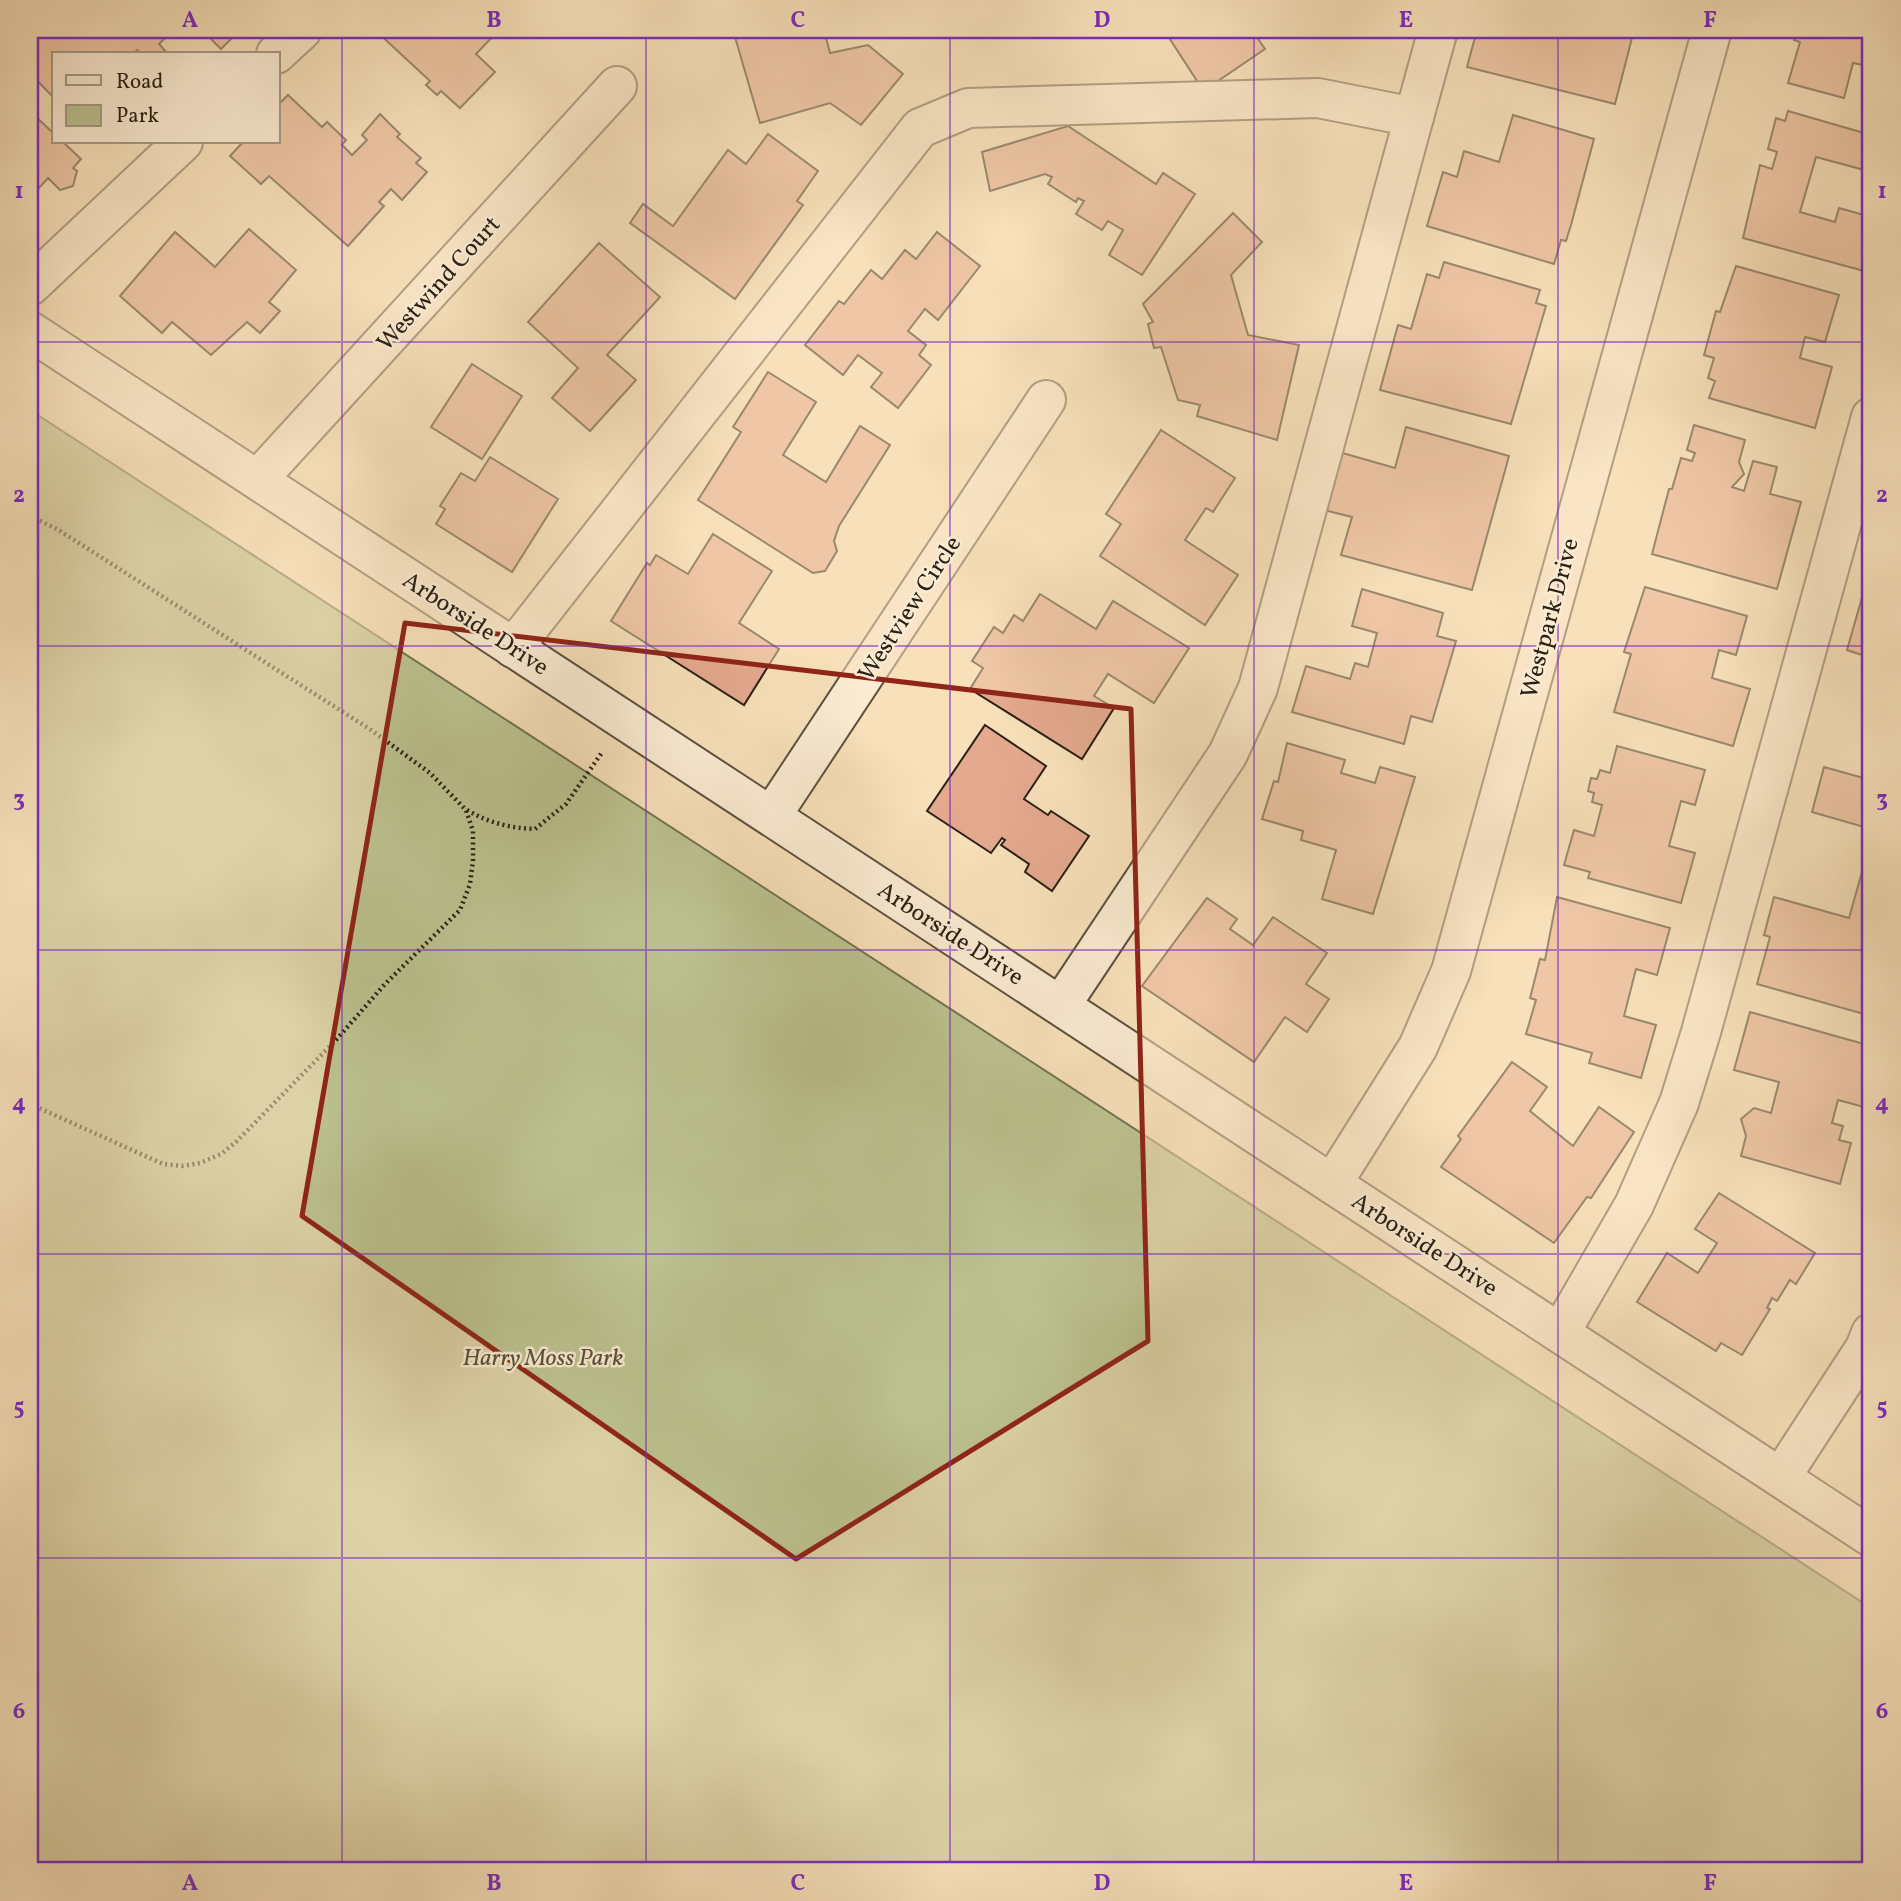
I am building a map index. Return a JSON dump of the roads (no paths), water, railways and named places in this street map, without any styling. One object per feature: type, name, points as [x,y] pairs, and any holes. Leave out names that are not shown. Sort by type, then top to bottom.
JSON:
[{"type":"street","points":[[278,52],[302,30]]},
{"type":"street","points":[[1061,1005],[1228,754],[1258,688],[1438,30]]},
{"type":"street","name":"Westpark Drive","points":[[1332,1184],[1418,1047],[1451,971],[1712,30]]},
{"type":"street","name":"Westwind Court","points":[[258,480],[617,86]]},
{"type":"street","points":[[513,648],[920,128],[968,108],[1318,98],[1414,117]]},
{"type":"street","points":[[30,286],[181,144]]},
{"type":"street","name":"Arborside Drive","points":[[30,331],[1871,1537]]},
{"type":"street","name":"Westview Circle","points":[[772,815],[1046,400]]},
{"type":"street","points":[[1560,1333],[1633,1205],[1679,1102],[1701,1032],[1871,418]]},
{"type":"street","points":[[1781,1478],[1865,1348],[1871,1333]]},
{"type":"park label","name":"Harry Moss Park","points":[[543,1357]]}]
